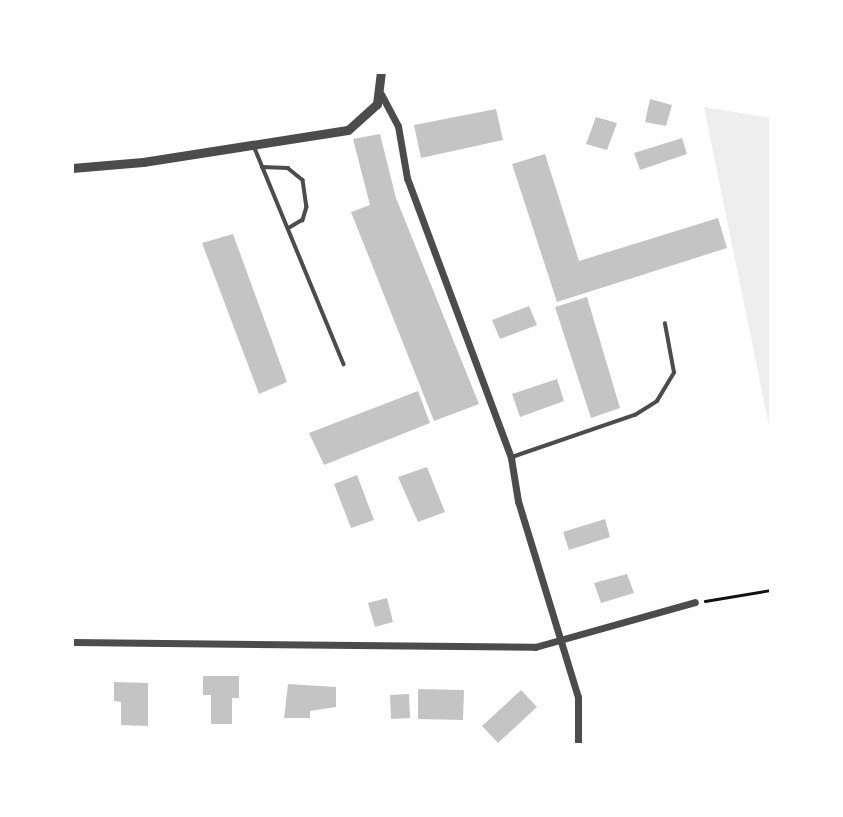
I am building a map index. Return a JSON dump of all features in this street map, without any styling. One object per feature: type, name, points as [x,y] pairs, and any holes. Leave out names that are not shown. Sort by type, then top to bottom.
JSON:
[{"type":"street","points":[[72,168],[254,146],[348,130],[377,104],[381,94],[381,72]]},
{"type":"street","points":[[381,94],[398,127],[407,178],[511,457],[518,501],[578,698],[578,745]]},
{"type":"street","points":[[72,642],[496,649],[535,647],[561,637],[695,602]]},
{"type":"lane","points":[[254,146],[344,364]]},
{"type":"lane","points":[[262,167],[288,168],[303,180],[307,207],[303,220],[288,229]]},
{"type":"lane","points":[[511,457],[635,415],[657,401],[674,373],[665,324]]},
{"type":"path","points":[[695,602],[771,590]]},
{"type":"shaded area","points":[[704,107],[771,118],[771,436]]},
{"type":"building","points":[[650,99],[672,105],[666,126],[645,122]]},
{"type":"building","points":[[496,109],[503,140],[421,158],[414,125]]},
{"type":"building","points":[[596,117],[617,123],[607,150],[586,144]]},
{"type":"building","points":[[380,134],[396,198],[479,404],[434,421],[351,212],[370,205],[353,139]]},
{"type":"building","points":[[682,138],[687,154],[640,170],[634,153]]},
{"type":"building","points":[[545,154],[579,261],[718,218],[727,248],[557,302],[512,164]]},
{"type":"building","points":[[233,234],[287,382],[259,394],[202,243]]},
{"type":"building","points":[[587,297],[620,408],[591,418],[555,307]]},
{"type":"building","points":[[529,306],[537,325],[500,339],[492,320]]},
{"type":"building","points":[[557,379],[564,401],[520,417],[512,394]]},
{"type":"building","points":[[418,391],[430,423],[324,465],[309,433]]},
{"type":"building","points":[[427,467],[445,512],[418,522],[398,477]]},
{"type":"building","points":[[357,475],[374,520],[351,528],[334,484]]},
{"type":"building","points":[[605,519],[610,537],[569,550],[563,532]]},
{"type":"building","points":[[627,574],[634,593],[601,603],[594,583]]},
{"type":"building","points":[[387,598],[393,622],[375,627],[368,603]]},
{"type":"building","points":[[203,676],[239,676],[239,698],[232,698],[232,724],[211,724],[211,695],[203,695]]},
{"type":"building","points":[[114,682],[148,683],[148,726],[121,725],[121,702],[114,701]]},
{"type":"building","points":[[288,684],[336,687],[336,707],[310,711],[310,718],[284,718]]},
{"type":"building","points":[[418,689],[464,690],[463,720],[418,719]]},
{"type":"building","points":[[521,690],[537,707],[498,743],[482,726]]},
{"type":"building","points":[[409,694],[410,718],[391,719],[390,695]]}]
